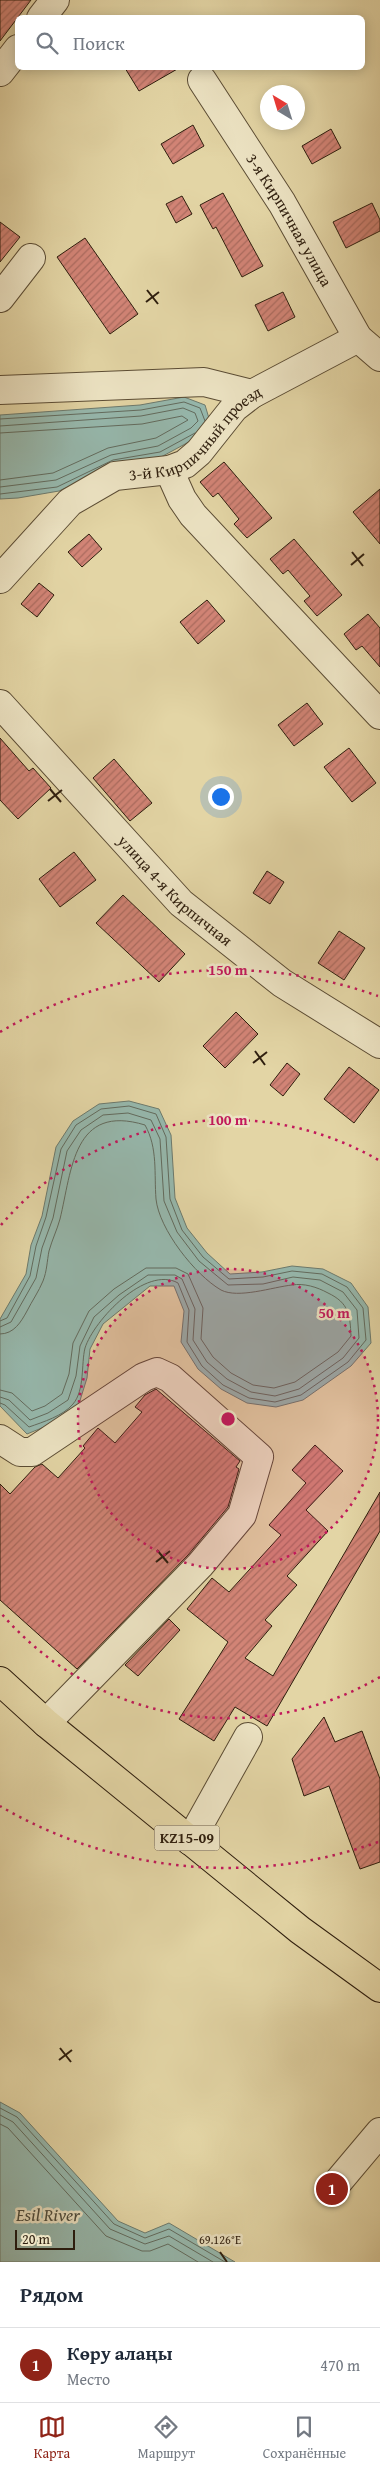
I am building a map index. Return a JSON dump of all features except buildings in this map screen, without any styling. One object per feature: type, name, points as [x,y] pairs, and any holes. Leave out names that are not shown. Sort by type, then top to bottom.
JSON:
[{"type":"highway","name":"KZ15-09","points":[[0,1681],[46,1723],[300,1930],[380,1988]]},
{"type":"street","points":[[43,15],[54,0]]},
{"type":"street","points":[[0,72],[15,53]]},
{"type":"street","name":"3-я Кирпичная улица","points":[[202,80],[282,203],[358,338],[380,357]]},
{"type":"street","points":[[0,298],[31,258]]},
{"type":"street","name":"3-й Кирпичный проезд","points":[[0,579],[70,502],[80,494],[115,476],[169,470],[185,464],[199,452],[234,408],[252,394],[358,338]]},
{"type":"street","points":[[0,390],[204,382],[252,394]]},
{"type":"street","points":[[169,470],[182,499],[193,515],[380,716]]},
{"type":"street","name":"улица 4-я Кирпичная","points":[[0,704],[181,903],[282,983],[380,1044]]},
{"type":"street","points":[[0,1439],[20,1452],[32,1452],[144,1377],[157,1372],[170,1378],[259,1457],[242,1515],[200,1565],[46,1723]]},
{"type":"street","points":[[190,1841],[248,1737]]},
{"type":"street","points":[[332,2189],[379,2136]]},
{"type":"water","points":[[184,397],[205,405],[211,425],[198,437],[161,457],[115,465],[59,491],[0,499],[0,415],[140,405]]},
{"type":"water","points":[[129,1101],[159,1109],[171,1135],[175,1198],[187,1228],[207,1253],[230,1274],[262,1272],[292,1266],[323,1269],[351,1283],[368,1307],[371,1343],[351,1366],[303,1400],[276,1407],[247,1403],[221,1389],[198,1369],[181,1342],[184,1311],[174,1286],[150,1286],[103,1324],[90,1349],[87,1378],[78,1407],[54,1423],[27,1434],[0,1406],[0,1319],[26,1274],[31,1245],[42,1216],[56,1147],[73,1121],[99,1104]]},
{"type":"water","name":"Esil River","points":[[0,2102],[20,2113],[118,2221],[145,2233],[169,2223],[235,2262],[0,2262]]},
{"type":"place","name":"Көру алаңы","points":[[332,2189]]}]
